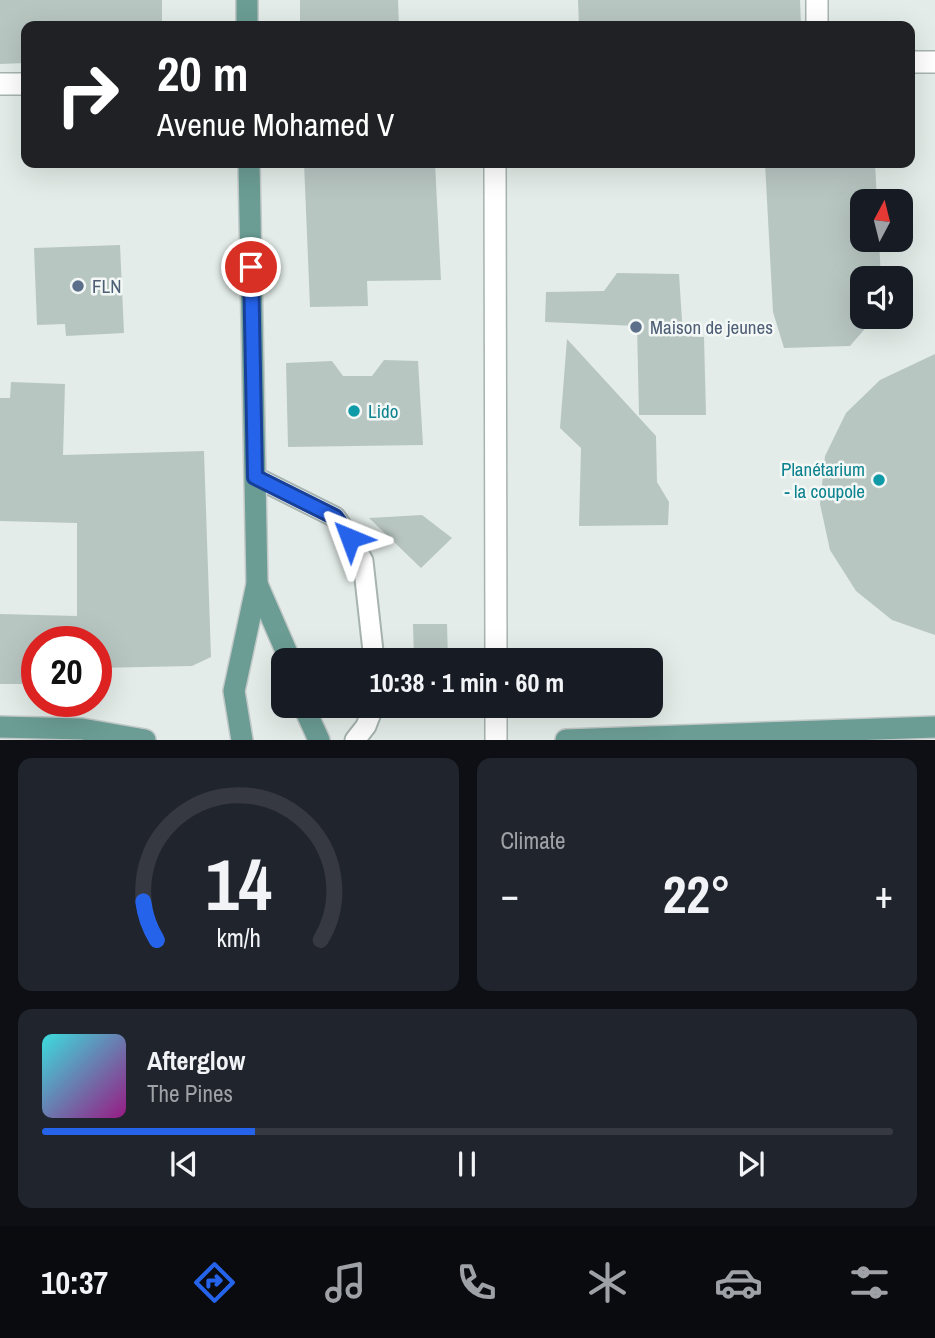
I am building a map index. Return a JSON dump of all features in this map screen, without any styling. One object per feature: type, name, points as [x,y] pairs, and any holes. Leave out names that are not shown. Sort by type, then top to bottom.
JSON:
[{"type":"main road","points":[[247,0],[247,21]]},
{"type":"main road","points":[[242,740],[234,691],[257,584],[250,168]]},
{"type":"main road","points":[[257,584],[285,648]]},
{"type":"main road","points":[[309,718],[319,740]]},
{"type":"main road","points":[[0,727],[82,729],[145,740]]},
{"type":"main road","points":[[566,740],[935,727]]},
{"type":"street","points":[[817,0],[817,21]]},
{"type":"street","points":[[915,62],[935,61]]},
{"type":"street","points":[[0,84],[21,84]]},
{"type":"street","points":[[495,168],[496,648]]},
{"type":"street","points":[[496,718],[496,740]]},
{"type":"lane","points":[[255,477],[335,517],[350,538],[363,561],[373,648]]},
{"type":"lane","points":[[355,740],[369,718]]},
{"type":"building","points":[[0,0],[162,0],[162,21],[21,21],[21,63],[0,64]]},
{"type":"building","points":[[300,0],[398,0],[399,21],[300,21]]},
{"type":"building","points":[[578,0],[800,0],[801,21],[579,21]]},
{"type":"building","points":[[304,168],[435,168],[441,280],[367,281],[368,306],[310,307]]},
{"type":"building","points":[[765,168],[875,168],[876,189],[850,189],[850,252],[880,252],[880,266],[850,266],[850,329],[865,329],[850,346],[784,348],[773,312]]},
{"type":"building","name":"FLN","points":[[120,245],[124,333],[66,336],[65,324],[37,325],[34,248]]},
{"type":"building","points":[[617,273],[679,274],[683,336],[704,337],[706,415],[639,415],[637,326],[545,322],[546,292],[604,291]]},
{"type":"building","points":[[567,339],[656,436],[657,482],[669,502],[668,525],[579,526],[581,448],[560,428]]},
{"type":"building","name":"Planétarium - la coupole","points":[[935,354],[935,635],[892,620],[856,591],[830,550],[820,504],[825,456],[846,413],[880,380]]},
{"type":"building","name":"Lido","points":[[384,360],[418,361],[423,445],[288,447],[286,363],[332,361],[343,376],[372,376]]},
{"type":"building","points":[[11,382],[65,384],[63,455],[204,451],[211,657],[192,666],[112,668],[112,626],[21,626],[21,684],[0,684],[0,614],[77,616],[77,523],[0,521],[0,398],[10,398]]},
{"type":"building","points":[[422,515],[452,538],[421,568],[369,518]]},
{"type":"building","points":[[413,624],[447,624],[448,648],[414,648]]},
{"type":"place","name":"FLN","points":[[78,286]]},
{"type":"place","name":"Maison de jeunes","points":[[636,327]]},
{"type":"place","name":"Lido","points":[[354,411]]},
{"type":"place","name":"Planétarium - la coupole","points":[[879,480]]},
{"type":"route","points":[[251,267],[255,477],[310,507],[335,517],[350,538]]}]
